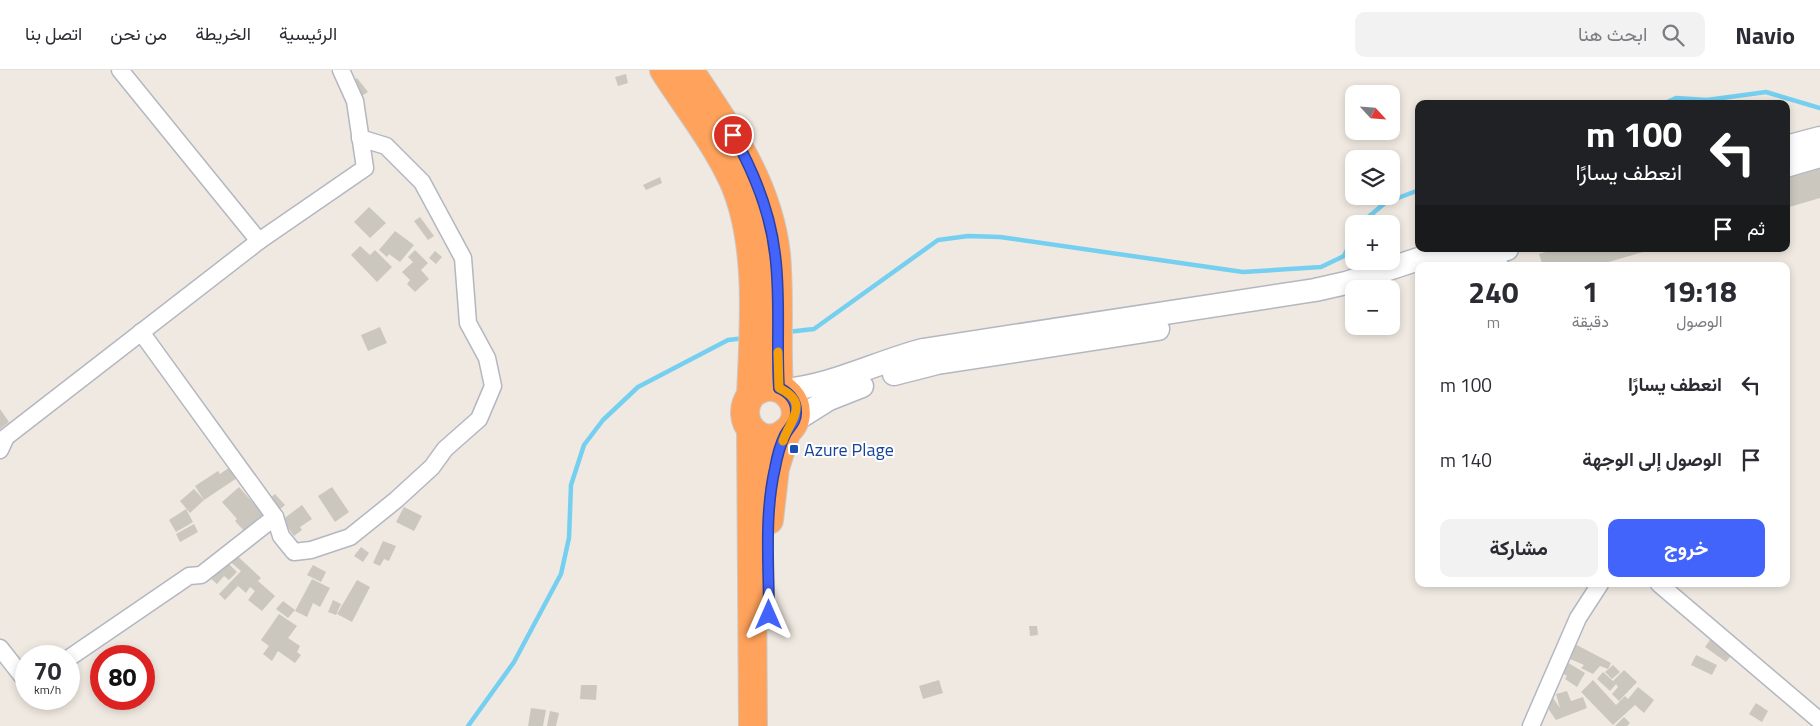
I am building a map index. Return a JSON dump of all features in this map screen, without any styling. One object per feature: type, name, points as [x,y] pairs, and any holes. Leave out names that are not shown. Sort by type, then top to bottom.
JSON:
[{"type":"highway","points":[[664,70],[724,162],[741,200],[765,309],[773,378],[794,402],[796,411],[775,468],[770,504],[770,726]]},
{"type":"highway","points":[[689,70],[733,135],[757,181],[765,205],[776,255],[765,309]]},
{"type":"highway","points":[[753,726],[751,430],[744,412],[751,395],[773,378]]},
{"type":"highway","points":[[751,430],[764,437],[772,438],[790,427]]},
{"type":"main road","points":[[1790,146],[1820,138]]},
{"type":"main road","points":[[1790,165],[1820,156]]},
{"type":"main road","points":[[773,378],[820,384],[881,362],[923,350],[1315,290],[1363,278],[1440,252]]},
{"type":"main road","points":[[1470,262],[1501,256]]},
{"type":"main road","points":[[1400,281],[1415,276]]},
{"type":"main road","points":[[790,427],[840,394],[918,368],[1294,308],[1345,297]]},
{"type":"street","points":[[120,70],[259,241]]},
{"type":"street","points":[[0,450],[6,437],[141,332],[259,241],[365,168],[356,101],[341,70]]},
{"type":"street","points":[[141,332],[275,517],[282,536],[294,552],[311,550],[350,537],[396,500],[432,467],[445,449],[479,420],[493,386],[487,358],[468,323],[463,258],[422,182],[386,146],[360,138]]},
{"type":"street","points":[[80,650],[188,576],[201,575],[275,517]]},
{"type":"street","points":[[1530,726],[1578,618],[1598,587]]},
{"type":"street","points":[[1663,587],[1820,721]]},
{"type":"street","points":[[0,648],[15,667]]},
{"type":"building","points":[[626,74],[628,83],[618,86],[615,77]]},
{"type":"building","points":[[357,78],[368,92],[360,97],[350,83]]},
{"type":"building","points":[[1820,169],[1820,198],[1790,207],[1790,178]]},
{"type":"building","points":[[660,177],[662,183],[646,190],[643,185]]},
{"type":"building","points":[[369,207],[386,223],[370,238],[354,222]]},
{"type":"building","points":[[420,217],[434,236],[428,240],[414,221]]},
{"type":"building","points":[[395,231],[414,245],[400,262],[389,254],[387,257],[379,250]]},
{"type":"building","points":[[360,246],[370,255],[375,250],[392,267],[377,282],[351,255]]},
{"type":"building","points":[[415,250],[428,263],[421,270],[429,279],[415,292],[407,284],[410,280],[402,272],[413,262],[408,257]]},
{"type":"building","points":[[435,251],[442,257],[436,264],[429,258]]},
{"type":"building","points":[[1546,252],[1643,252],[1609,262],[1542,262],[1539,254]]},
{"type":"building","points":[[380,327],[387,343],[368,351],[361,335]]},
{"type":"building","points":[[0,409],[9,422],[0,429]]},
{"type":"building","points":[[233,465],[240,476],[204,500],[195,486],[218,471],[220,474]]},
{"type":"building","points":[[239,487],[265,516],[246,533],[222,502]]},
{"type":"building","points":[[332,487],[349,512],[335,522],[318,496]]},
{"type":"building","points":[[194,489],[204,500],[190,513],[180,501]]},
{"type":"building","points":[[275,494],[285,505],[278,511],[268,500]]},
{"type":"building","points":[[302,505],[312,519],[300,527],[302,530],[294,536],[282,520]]},
{"type":"building","points":[[404,507],[422,516],[414,531],[396,522]]},
{"type":"building","points":[[186,509],[193,522],[176,532],[169,520]]},
{"type":"building","points":[[194,524],[198,532],[180,542],[176,534]]},
{"type":"building","points":[[383,541],[396,546],[389,561],[384,559],[380,566],[373,563]]},
{"type":"building","points":[[361,547],[369,553],[363,562],[354,556]]},
{"type":"building","points":[[234,553],[261,578],[258,581],[275,596],[262,611],[248,600],[255,591],[250,587],[246,593],[238,586],[225,600],[219,594],[241,571],[228,560]]},
{"type":"building","points":[[225,560],[237,572],[229,580],[224,576],[217,584],[209,577]]},
{"type":"building","points":[[313,565],[326,572],[321,582],[307,575]]},
{"type":"building","points":[[312,579],[330,588],[320,607],[313,603],[307,617],[295,611]]},
{"type":"building","points":[[357,580],[370,587],[352,622],[337,614]]},
{"type":"building","points":[[333,600],[341,604],[336,615],[328,612]]},
{"type":"building","points":[[283,601],[295,610],[288,618],[276,609]]},
{"type":"building","points":[[279,614],[297,626],[288,638],[300,646],[297,652],[301,655],[295,663],[278,651],[272,661],[263,654],[269,646],[261,640]]},
{"type":"building","points":[[1029,626],[1037,626],[1038,635],[1030,636]]},
{"type":"building","points":[[1712,637],[1733,653],[1726,662],[1705,647]]},
{"type":"building","points":[[1573,643],[1611,663],[1608,669],[1600,666],[1593,674],[1581,668],[1584,665],[1570,659],[1572,655],[1567,652]]},
{"type":"building","points":[[1696,655],[1717,665],[1712,675],[1691,665]]},
{"type":"building","points":[[1565,661],[1585,673],[1577,687],[1565,679],[1567,676],[1559,671]]},
{"type":"building","points":[[1613,665],[1620,672],[1612,679],[1605,672]]},
{"type":"building","points":[[1624,670],[1637,682],[1619,701],[1612,694],[1618,687],[1616,684],[1610,691],[1597,679],[1603,672],[1613,681]]},
{"type":"building","points":[[939,680],[943,693],[923,699],[919,686]]},
{"type":"building","points":[[1593,680],[1616,705],[1625,696],[1628,699],[1638,687],[1654,700],[1644,713],[1635,705],[1613,725],[1581,692]]},
{"type":"building","points":[[581,685],[597,685],[596,700],[580,699]]},
{"type":"building","points":[[1567,691],[1571,701],[1583,697],[1587,708],[1556,720],[1543,701],[1551,695],[1560,708],[1556,694]]},
{"type":"building","points":[[1756,703],[1768,711],[1762,722],[1749,714]]},
{"type":"building","points":[[531,708],[546,710],[543,726],[528,726]]},
{"type":"building","points":[[550,711],[559,713],[556,726],[547,726]]},
{"type":"building","points":[[1624,717],[1630,723],[1627,726],[1615,726]]},
{"type":"waterway","points":[[1707,100],[1766,92],[1820,108]]},
{"type":"waterway","points":[[1672,100],[1676,98],[1707,100]]},
{"type":"waterway","points":[[1371,215],[1385,203],[1415,192]]},
{"type":"waterway","points":[[787,332],[814,329],[938,240],[968,236],[1000,237],[1243,272],[1321,267],[1345,254]]},
{"type":"waterway","points":[[468,726],[514,662],[561,574],[569,538],[571,485],[584,445],[603,420],[638,387],[728,340],[745,338]]},
{"type":"slow traffic","points":[[778,352],[779,388],[791,397],[796,411],[791,428],[786,433],[783,441]]},
{"type":"place","name":"Azure Plage","points":[[794,449]]},
{"type":"route","points":[[733,135],[757,181],[771,230],[776,255],[779,388],[791,397],[796,411],[791,428],[786,433],[779,450],[772,486],[769,522],[769,615]]}]
